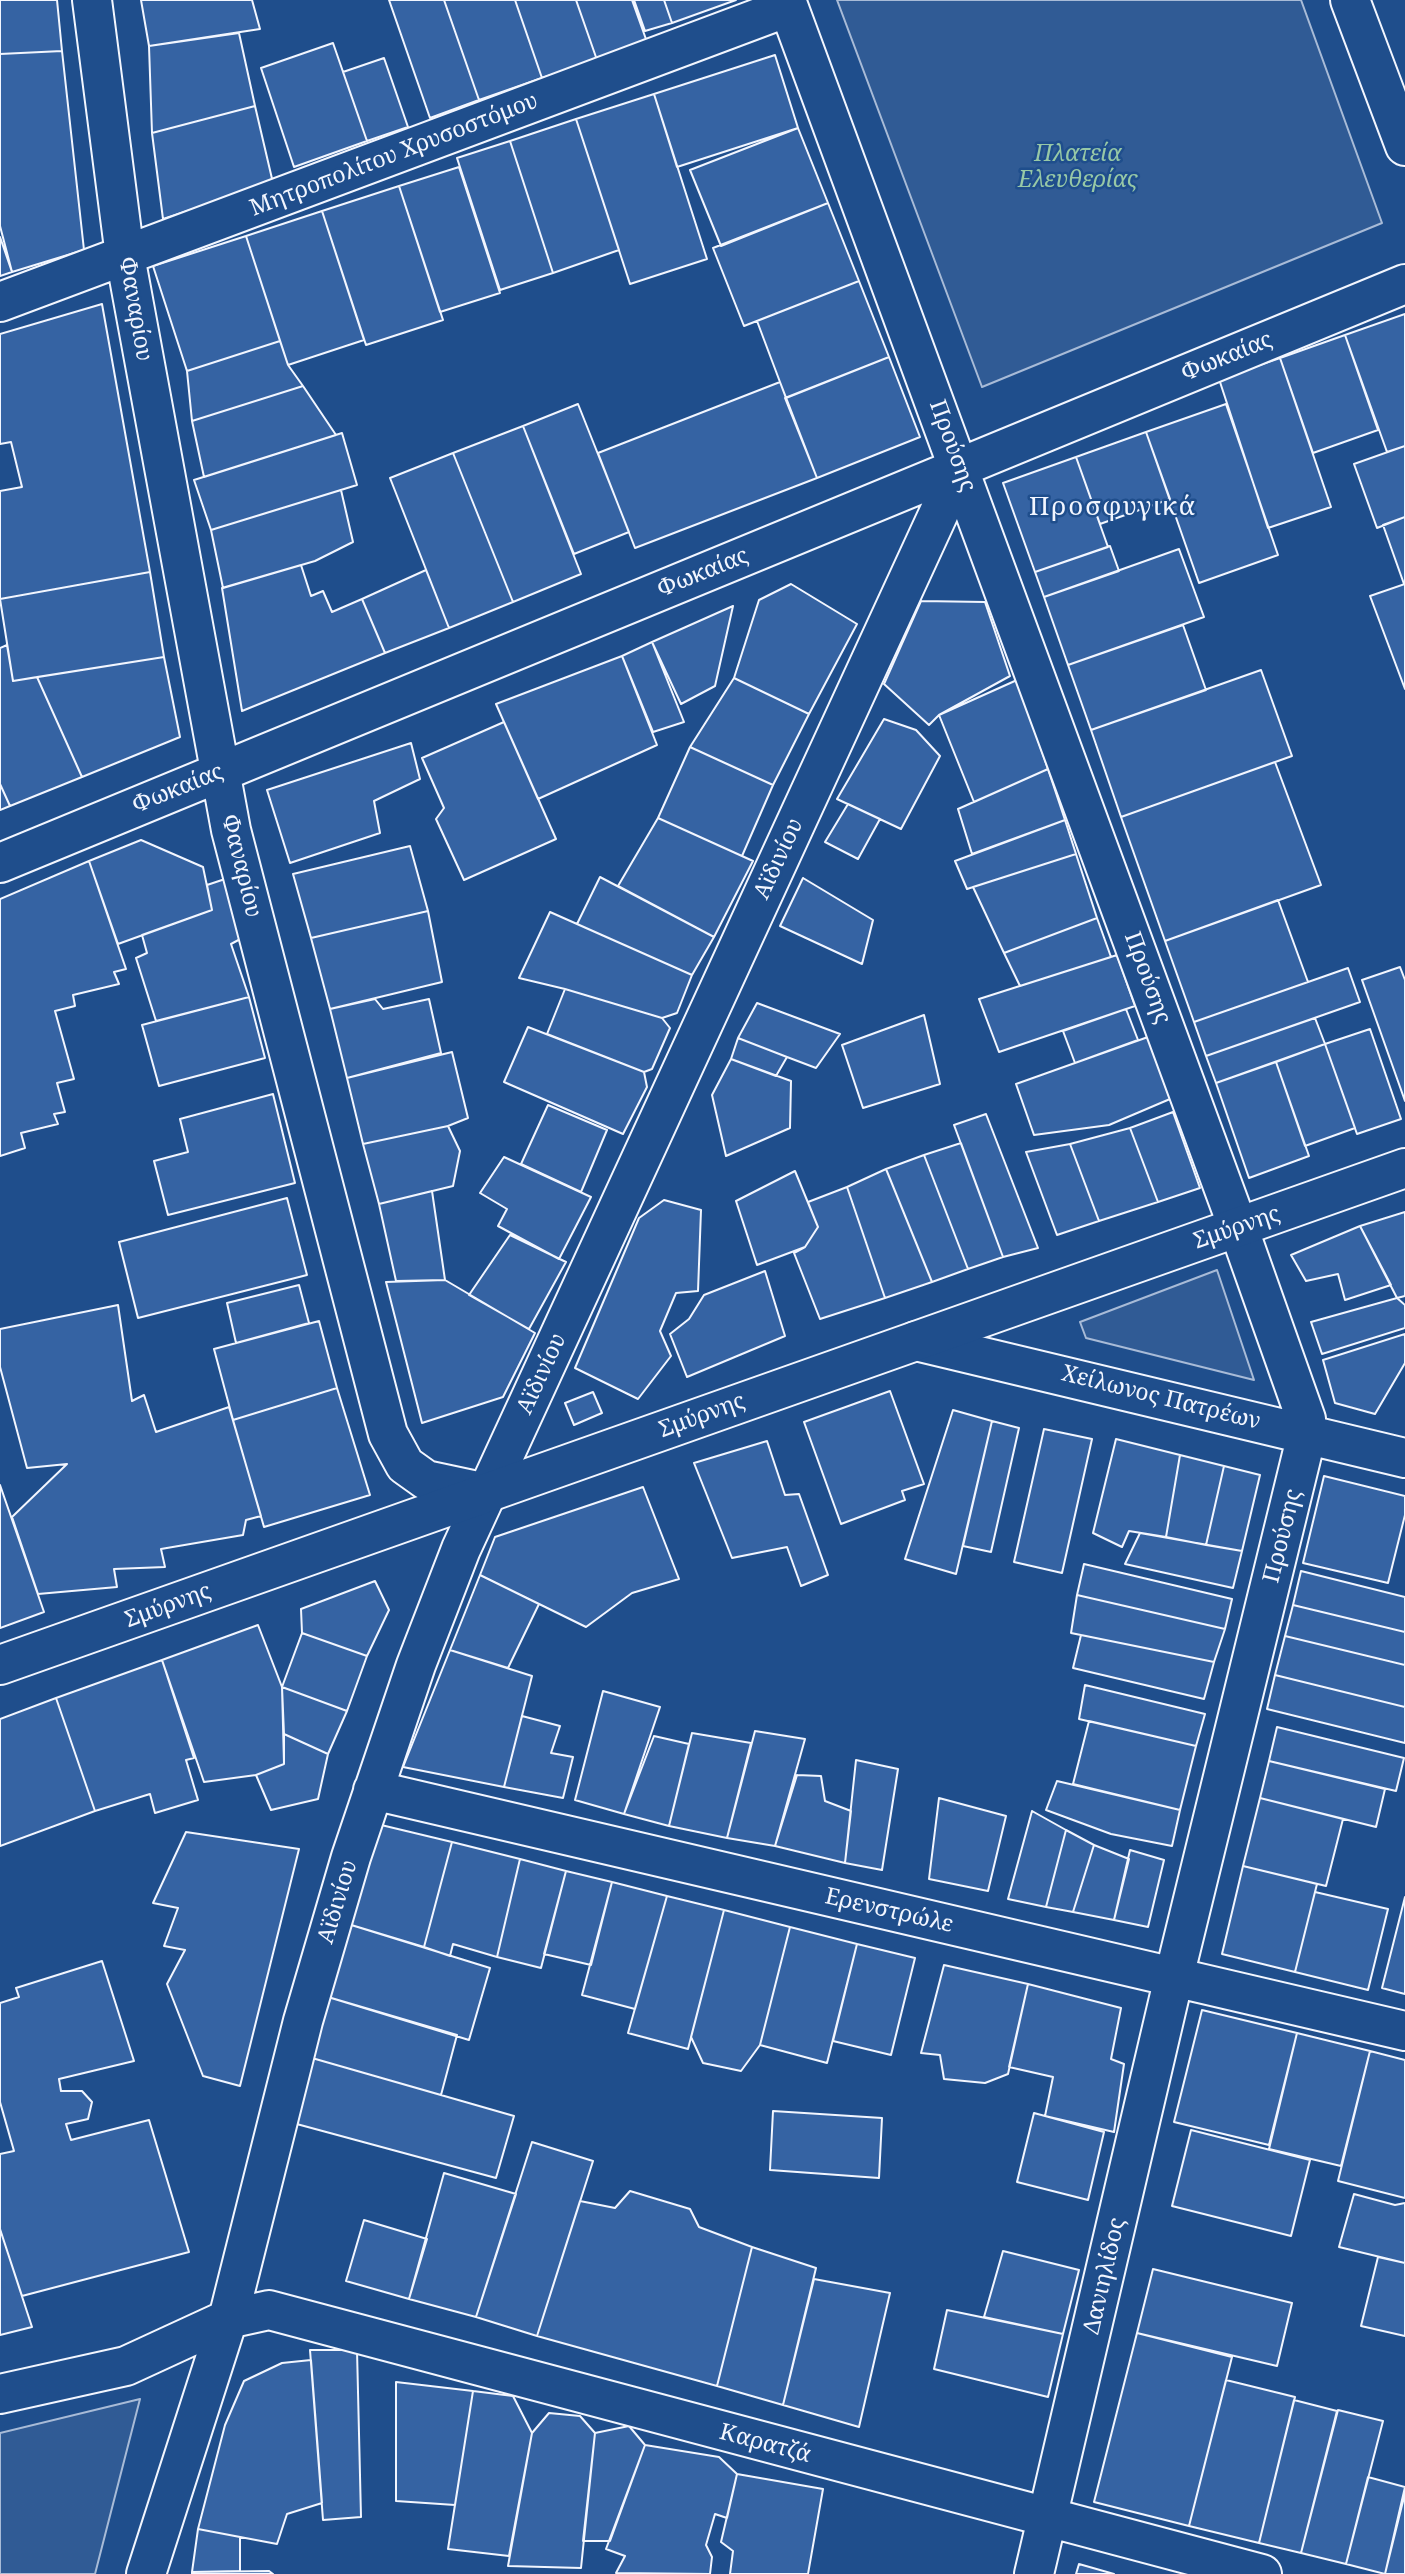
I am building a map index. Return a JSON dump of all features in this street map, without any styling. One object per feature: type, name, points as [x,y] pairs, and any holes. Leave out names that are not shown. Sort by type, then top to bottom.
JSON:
[{"type":"street","name":"Φαναρίου","points":[[92,0],[125,256],[230,830],[388,1434],[405,1465],[426,1480],[487,1493]]},
{"type":"street","points":[[1350,0],[1405,146]]},
{"type":"street","name":"Μητροπολίτου Χρυσοστόμου","points":[[0,302],[787,4]]},
{"type":"street","name":"Προύσης","points":[[787,4],[960,467],[1306,1419],[1307,1434],[1174,1978]]},
{"type":"street","name":"Φωκαίας","points":[[0,863],[1405,284]]},
{"type":"street","name":"Αϊδινίου","points":[[146,2574],[228,2319],[303,2021],[373,1790],[416,1665],[461,1549],[960,467]]},
{"type":"street","name":"Σμύρνης","points":[[0,1665],[1405,1168]]},
{"type":"street","name":"Χείλωνος Πατρέων","points":[[916,1341],[1405,1458]]},
{"type":"street","name":"Ερενστρώλε","points":[[373,1790],[1405,2031]]},
{"type":"street","name":"Δανιηλίδος","points":[[1034,2574],[1174,1978]]},
{"type":"street","name":"Καρατζά","points":[[228,2319],[269,2311],[1048,2520],[1262,2574]]},
{"type":"street","points":[[0,2394],[126,2366],[228,2319]]},
{"type":"green space","name":"Πλατεία Ελευθερίας","points":[[837,0],[1301,0],[1382,223],[982,387]]},
{"type":"green space","points":[[1217,1270],[1254,1380],[1086,1338],[1080,1322]]},
{"type":"green space","points":[[140,2399],[95,2574],[0,2574],[0,2433]]},
{"type":"building","points":[[0,0],[57,0],[62,51],[0,54]]},
{"type":"building","points":[[141,0],[252,0],[260,29],[149,46]]},
{"type":"building","points":[[389,0],[444,0],[479,100],[430,118]]},
{"type":"building","points":[[444,0],[515,0],[542,78],[479,100]]},
{"type":"building","points":[[515,0],[576,0],[597,60],[542,78]]},
{"type":"building","points":[[576,0],[632,0],[647,42],[597,60]]},
{"type":"building","points":[[634,0],[664,0],[672,23],[645,31]]},
{"type":"building","points":[[664,0],[736,0],[672,23]]},
{"type":"building","points":[[239,33],[255,106],[152,133],[149,46]]},
{"type":"building","points":[[333,43],[367,141],[294,167],[261,68]]},
{"type":"building","points":[[62,51],[84,250],[12,272],[0,226],[0,54]]},
{"type":"building","points":[[775,55],[798,128],[677,167],[654,94]]},
{"type":"building","points":[[384,58],[408,127],[367,141],[343,72]]},
{"type":"building","points":[[654,94],[707,259],[630,284],[576,119]]},
{"type":"building","points":[[255,106],[273,183],[163,219],[152,133]]},
{"type":"building","points":[[576,119],[619,250],[553,273],[510,141]]},
{"type":"building","points":[[798,128],[828,203],[721,246],[690,170]]},
{"type":"building","points":[[510,141],[553,273],[500,290],[457,158]]},
{"type":"building","points":[[459,167],[500,293],[440,312],[399,186]]},
{"type":"building","points":[[399,186],[443,320],[366,345],[322,211]]},
{"type":"building","points":[[828,203],[859,281],[744,326],[713,248]]},
{"type":"building","points":[[322,211],[364,340],[288,365],[246,236]]},
{"type":"building","points":[[246,236],[280,341],[187,371],[153,266]]},
{"type":"building","points":[[0,237],[12,272],[0,276]]},
{"type":"building","points":[[859,281],[889,357],[786,398],[757,321]]},
{"type":"building","points":[[102,304],[150,572],[0,599],[0,491],[22,487],[11,442],[0,444],[0,334]]},
{"type":"building","points":[[1405,314],[1405,446],[1387,452],[1345,335]]},
{"type":"building","points":[[1345,335],[1378,430],[1313,453],[1280,358]]},
{"type":"building","points":[[280,341],[288,365],[303,386],[192,421],[187,371]]},
{"type":"building","points":[[889,357],[920,437],[817,478],[785,398]]},
{"type":"building","points":[[1280,358],[1331,507],[1268,528],[1219,379]]},
{"type":"building","points":[[780,382],[817,478],[635,548],[598,453]]},
{"type":"building","points":[[303,386],[336,435],[204,477],[192,421]]},
{"type":"building","points":[[578,404],[629,532],[574,554],[523,426]]},
{"type":"building","points":[[1226,404],[1278,555],[1199,583],[1146,432]]},
{"type":"building","points":[[523,426],[581,574],[513,602],[453,453]]},
{"type":"building","points":[[1146,432],[1170,499],[1100,524],[1076,457]]},
{"type":"building","points":[[342,433],[357,485],[211,530],[194,480]]},
{"type":"building","points":[[1405,446],[1405,517],[1377,528],[1354,464]]},
{"type":"building","points":[[453,453],[513,602],[449,628],[390,478]]},
{"type":"building","points":[[1076,457],[1108,547],[1035,572],[1003,483]]},
{"type":"building","points":[[341,490],[353,542],[315,561],[223,588],[211,530]]},
{"type":"building","points":[[1405,517],[1405,584],[1404,584],[1383,525]]},
{"type":"building","points":[[1110,546],[1119,571],[1044,597],[1035,572]]},
{"type":"building","points":[[1179,549],[1204,617],[1068,665],[1044,597]]},
{"type":"building","points":[[301,565],[311,596],[323,591],[332,612],[362,599],[385,653],[242,711],[222,588]]},
{"type":"building","points":[[426,570],[449,628],[385,653],[362,599]]},
{"type":"building","points":[[150,572],[164,657],[13,681],[0,599]]},
{"type":"building","points":[[791,584],[857,624],[809,714],[734,678],[759,600]]},
{"type":"building","points":[[1405,584],[1405,689],[1370,596]]},
{"type":"building","points":[[921,601],[985,602],[1010,676],[939,715],[929,725],[884,684]]},
{"type":"building","points":[[733,606],[715,686],[681,704],[652,642]]},
{"type":"building","points":[[1183,625],[1206,690],[1091,730],[1068,665]]},
{"type":"building","points":[[652,642],[684,722],[653,732],[622,656]]},
{"type":"building","points":[[7,645],[13,681],[37,677],[82,777],[10,806],[0,784],[0,648]]},
{"type":"building","points":[[622,656],[657,745],[538,799],[496,704]]},
{"type":"building","points":[[164,657],[180,737],[82,777],[37,677]]},
{"type":"building","points":[[1261,670],[1292,756],[1121,817],[1091,730]]},
{"type":"building","points":[[734,678],[809,714],[773,785],[690,747]]},
{"type":"building","points":[[1017,680],[1048,769],[974,802],[939,715]]},
{"type":"building","points":[[884,719],[916,730],[940,756],[901,829],[837,799]]},
{"type":"building","points":[[504,722],[556,839],[464,880],[436,819],[444,808],[422,758]]},
{"type":"building","points":[[411,743],[420,779],[374,801],[380,833],[290,863],[267,790]]},
{"type":"building","points":[[690,747],[773,785],[742,856],[658,818]]},
{"type":"building","points":[[1275,762],[1321,885],[1165,941],[1121,817]]},
{"type":"building","points":[[1048,769],[1065,820],[972,854],[958,809]]},
{"type":"building","points":[[0,784],[10,806],[0,810]]},
{"type":"building","points":[[848,804],[880,819],[858,859],[825,842]]},
{"type":"building","points":[[658,818],[753,861],[714,937],[618,886]]},
{"type":"building","points":[[1065,820],[1076,854],[967,889],[955,861]]},
{"type":"building","points":[[141,840],[203,867],[212,910],[118,944],[89,861]]},
{"type":"building","points":[[410,846],[428,911],[311,938],[293,874]]},
{"type":"building","points":[[1076,854],[1097,918],[1004,953],[973,887]]},
{"type":"building","points":[[89,861],[126,969],[114,972],[119,984],[73,995],[75,1006],[55,1011],[74,1079],[57,1083],[65,1112],[54,1114],[58,1124],[21,1133],[25,1148],[0,1156],[0,899]]},
{"type":"building","points":[[600,877],[714,937],[692,975],[577,924]]},
{"type":"building","points":[[228,878],[244,937],[231,944],[249,997],[156,1021],[136,958],[147,953],[142,935],[212,910],[207,885]]},
{"type":"building","points":[[803,878],[873,920],[862,964],[780,926]]},
{"type":"building","points":[[1278,900],[1308,982],[1194,1022],[1165,941]]},
{"type":"building","points":[[428,911],[442,982],[330,1009],[311,938]]},
{"type":"building","points":[[550,912],[692,975],[677,1013],[662,1018],[519,978]]},
{"type":"building","points":[[1097,918],[1111,957],[1020,986],[1004,953]]},
{"type":"building","points":[[1117,955],[1135,1006],[999,1052],[979,999]]},
{"type":"building","points":[[1400,967],[1405,980],[1405,1101],[1362,980]]},
{"type":"building","points":[[1348,968],[1360,1002],[1206,1056],[1194,1022]]},
{"type":"building","points":[[565,989],[662,1018],[670,1028],[652,1069],[644,1072],[547,1034]]},
{"type":"building","points":[[249,997],[265,1058],[159,1086],[142,1025]]},
{"type":"building","points":[[375,999],[383,1009],[429,999],[441,1053],[347,1078],[330,1009]]},
{"type":"building","points":[[757,1003],[840,1034],[816,1068],[738,1038]]},
{"type":"building","points":[[1126,1009],[1138,1040],[1075,1063],[1063,1031]]},
{"type":"building","points":[[924,1015],[940,1084],[863,1108],[842,1045]]},
{"type":"building","points":[[1315,1018],[1325,1044],[1216,1083],[1206,1056]]},
{"type":"building","points":[[528,1027],[644,1072],[647,1087],[623,1134],[504,1082]]},
{"type":"building","points":[[1370,1029],[1401,1119],[1357,1134],[1325,1044]]},
{"type":"building","points":[[1148,1037],[1170,1099],[1109,1125],[1034,1135],[1016,1084]]},
{"type":"building","points":[[738,1038],[787,1057],[776,1076],[731,1059]]},
{"type":"building","points":[[1325,1044],[1355,1128],[1305,1146],[1276,1062]]},
{"type":"building","points":[[452,1052],[468,1118],[448,1126],[363,1144],[347,1078]]},
{"type":"building","points":[[731,1059],[791,1081],[790,1128],[726,1156],[712,1095]]},
{"type":"building","points":[[1276,1062],[1309,1156],[1249,1178],[1216,1083]]},
{"type":"building","points":[[273,1094],[295,1183],[168,1215],[154,1161],[188,1152],[180,1119]]},
{"type":"building","points":[[548,1105],[607,1130],[581,1192],[521,1164]]},
{"type":"building","points":[[1173,1112],[1200,1188],[1158,1202],[1130,1128]]},
{"type":"building","points":[[986,1114],[1038,1248],[1003,1257],[954,1125]]},
{"type":"building","points":[[448,1126],[460,1151],[453,1186],[379,1204],[363,1144]]},
{"type":"building","points":[[1130,1128],[1158,1202],[1099,1221],[1070,1144]]},
{"type":"building","points":[[961,1143],[1003,1257],[968,1269],[924,1155]]},
{"type":"building","points":[[1070,1144],[1099,1221],[1057,1235],[1026,1152]]},
{"type":"building","points":[[924,1155],[968,1269],[932,1282],[886,1169]]},
{"type":"building","points":[[504,1157],[591,1197],[559,1259],[498,1226],[507,1209],[480,1193]]},
{"type":"building","points":[[886,1169],[932,1282],[885,1298],[847,1187]]},
{"type":"building","points":[[795,1171],[818,1227],[805,1247],[757,1265],[736,1201]]},
{"type":"building","points":[[847,1187],[885,1298],[820,1319],[794,1253],[805,1247],[818,1227],[808,1202]]},
{"type":"building","points":[[432,1191],[445,1280],[396,1281],[379,1204]]},
{"type":"building","points":[[287,1198],[307,1275],[138,1318],[119,1242]]},
{"type":"building","points":[[664,1200],[701,1210],[698,1291],[676,1293],[660,1331],[671,1356],[638,1399],[575,1368],[639,1218]]},
{"type":"building","points":[[1405,1212],[1405,1296],[1397,1298],[1360,1226]]},
{"type":"building","points":[[1360,1226],[1391,1285],[1345,1300],[1338,1274],[1306,1281],[1291,1255]]},
{"type":"building","points":[[510,1235],[566,1262],[529,1329],[469,1295]]},
{"type":"building","points":[[765,1271],[785,1336],[687,1377],[670,1334],[689,1319],[704,1295]]},
{"type":"building","points":[[445,1280],[535,1333],[503,1397],[422,1423],[386,1282]]},
{"type":"building","points":[[299,1285],[309,1323],[236,1343],[227,1303]]},
{"type":"building","points":[[1397,1298],[1405,1305],[1405,1328],[1322,1354],[1311,1322]]},
{"type":"building","points":[[118,1305],[132,1401],[144,1395],[156,1432],[229,1407],[261,1516],[246,1520],[243,1535],[161,1549],[165,1567],[114,1569],[117,1587],[38,1594],[12,1517],[67,1464],[27,1468],[0,1367],[0,1329]]},
{"type":"building","points":[[319,1321],[337,1388],[233,1420],[214,1349]]},
{"type":"building","points":[[1405,1334],[1405,1363],[1375,1414],[1335,1403],[1323,1360]]},
{"type":"building","points":[[337,1388],[370,1495],[264,1527],[233,1420]]},
{"type":"building","points":[[890,1391],[924,1484],[902,1491],[905,1500],[841,1524],[804,1422]]},
{"type":"building","points":[[593,1392],[602,1413],[574,1425],[565,1403]]},
{"type":"building","points":[[953,1410],[992,1421],[956,1574],[905,1559]]},
{"type":"building","points":[[992,1421],[1019,1428],[991,1552],[963,1546]]},
{"type":"building","points":[[1044,1429],[1092,1439],[1062,1573],[1014,1562]]},
{"type":"building","points":[[1116,1439],[1180,1455],[1166,1537],[1129,1531],[1122,1547],[1093,1533]]},
{"type":"building","points":[[767,1441],[785,1495],[799,1494],[828,1575],[801,1586],[787,1547],[732,1558],[694,1463]]},
{"type":"building","points":[[1180,1455],[1224,1466],[1206,1545],[1166,1537]]},
{"type":"building","points":[[1224,1466],[1260,1475],[1242,1551],[1206,1545]]},
{"type":"building","points":[[1324,1476],[1405,1496],[1405,1515],[1388,1583],[1303,1563]]},
{"type":"building","points":[[0,1485],[44,1612],[0,1628]]},
{"type":"building","points":[[643,1487],[679,1579],[632,1593],[586,1627],[480,1575],[495,1537]]},
{"type":"building","points":[[1140,1533],[1242,1551],[1233,1588],[1125,1564]]},
{"type":"building","points":[[1084,1564],[1232,1599],[1225,1629],[1077,1595]]},
{"type":"building","points":[[1301,1571],[1405,1597],[1405,1632],[1293,1605]]},
{"type":"building","points":[[480,1575],[539,1604],[508,1668],[450,1650]]},
{"type":"building","points":[[375,1581],[389,1610],[367,1656],[302,1633],[301,1609]]},
{"type":"building","points":[[1077,1595],[1225,1629],[1214,1662],[1071,1633]]},
{"type":"building","points":[[1293,1605],[1405,1632],[1405,1665],[1285,1636]]},
{"type":"building","points":[[258,1625],[282,1687],[284,1764],[256,1775],[204,1782],[162,1660]]},
{"type":"building","points":[[302,1633],[367,1656],[347,1711],[282,1687]]},
{"type":"building","points":[[1081,1635],[1214,1662],[1204,1699],[1073,1668]]},
{"type":"building","points":[[1285,1636],[1405,1665],[1405,1707],[1275,1675]]},
{"type":"building","points":[[450,1650],[532,1676],[504,1787],[403,1767]]},
{"type":"building","points":[[162,1660],[194,1758],[186,1760],[198,1800],[155,1813],[150,1794],[95,1811],[56,1698]]},
{"type":"building","points":[[1275,1675],[1405,1707],[1405,1743],[1267,1709]]},
{"type":"building","points":[[1085,1685],[1205,1714],[1196,1746],[1079,1719]]},
{"type":"building","points":[[282,1687],[347,1711],[328,1754],[284,1734]]},
{"type":"building","points":[[603,1691],[660,1707],[624,1814],[575,1800]]},
{"type":"building","points":[[56,1698],[95,1811],[0,1846],[0,1719]]},
{"type":"building","points":[[522,1716],[560,1726],[551,1753],[573,1757],[563,1798],[504,1787]]},
{"type":"building","points":[[1089,1721],[1196,1746],[1180,1810],[1073,1784]]},
{"type":"building","points":[[1277,1727],[1404,1758],[1396,1791],[1269,1761]]},
{"type":"building","points":[[755,1731],[805,1739],[775,1846],[727,1838]]},
{"type":"building","points":[[692,1733],[751,1743],[727,1838],[669,1826]]},
{"type":"building","points":[[284,1734],[328,1754],[318,1799],[271,1810],[256,1775],[284,1764]]},
{"type":"building","points":[[654,1736],[689,1744],[669,1826],[624,1814]]},
{"type":"building","points":[[856,1760],[898,1769],[882,1870],[845,1863]]},
{"type":"building","points":[[1269,1761],[1385,1789],[1376,1827],[1260,1798]]},
{"type":"building","points":[[797,1775],[821,1776],[825,1801],[851,1811],[845,1863],[775,1846]]},
{"type":"building","points":[[1057,1781],[1180,1810],[1172,1846],[1111,1834],[1046,1810]]},
{"type":"building","points":[[939,1798],[1006,1816],[988,1891],[929,1879]]},
{"type":"building","points":[[1260,1798],[1343,1819],[1326,1886],[1243,1866]]},
{"type":"building","points":[[1032,1811],[1066,1830],[1046,1907],[1008,1899]]},
{"type":"building","points":[[377,1824],[452,1842],[424,1947],[348,1924]]},
{"type":"building","points":[[1066,1830],[1094,1845],[1073,1912],[1046,1907]]},
{"type":"building","points":[[186,1832],[299,1849],[240,2086],[203,2076],[167,1984],[185,1950],[164,1946],[178,1908],[153,1903]]},
{"type":"building","points":[[452,1842],[520,1859],[497,1957],[453,1944],[450,1956],[424,1947]]},
{"type":"building","points":[[1094,1845],[1129,1859],[1114,1920],[1073,1912]]},
{"type":"building","points":[[1130,1850],[1164,1860],[1148,1927],[1114,1920]]},
{"type":"building","points":[[520,1859],[566,1871],[541,1968],[497,1957]]},
{"type":"building","points":[[1243,1866],[1317,1884],[1295,1972],[1222,1954]]},
{"type":"building","points":[[566,1871],[612,1882],[591,1965],[544,1954]]},
{"type":"building","points":[[612,1882],[667,1896],[635,2009],[582,1995]]},
{"type":"building","points":[[1315,1892],[1388,1909],[1368,1990],[1295,1972]]},
{"type":"building","points":[[667,1896],[724,1910],[688,2049],[628,2033]]},
{"type":"building","points":[[1405,1897],[1405,1994],[1382,1988]]},
{"type":"building","points":[[724,1910],[790,1927],[760,2045],[741,2071],[703,2063],[691,2037]]},
{"type":"building","points":[[348,1924],[490,1968],[469,2040],[328,1997]]},
{"type":"building","points":[[790,1927],[857,1944],[827,2063],[760,2045]]},
{"type":"building","points":[[857,1944],[915,1958],[891,2055],[833,2041]]},
{"type":"building","points":[[102,1961],[134,2061],[59,2079],[61,2091],[82,2091],[92,2102],[88,2119],[66,2124],[71,2140],[149,2120],[189,2252],[22,2296],[0,2229],[0,2154],[14,2151],[0,2102],[0,2003],[19,1997],[16,1988]]},
{"type":"building","points":[[944,1965],[1028,1984],[1008,2074],[985,2083],[944,2079],[940,2055],[921,2053]]},
{"type":"building","points":[[1028,1984],[1121,2008],[1111,2059],[1124,2064],[1114,2132],[1045,2116],[1053,2077],[1009,2067]]},
{"type":"building","points":[[328,1997],[457,2035],[441,2095],[312,2058]]},
{"type":"building","points":[[1202,2010],[1297,2033],[1269,2145],[1174,2122]]},
{"type":"building","points":[[1297,2033],[1370,2051],[1341,2166],[1269,2149]]},
{"type":"building","points":[[1370,2051],[1405,2060],[1405,2198],[1338,2181]]},
{"type":"building","points":[[312,2058],[514,2116],[496,2178],[293,2123]]},
{"type":"building","points":[[773,2111],[882,2118],[879,2178],[770,2170]]},
{"type":"building","points":[[1034,2113],[1104,2132],[1088,2200],[1017,2182]]},
{"type":"building","points":[[1191,2130],[1310,2160],[1291,2236],[1172,2206]]},
{"type":"building","points":[[532,2142],[593,2161],[537,2336],[476,2317]]},
{"type":"building","points":[[444,2173],[516,2194],[476,2317],[409,2299]]},
{"type":"building","points":[[630,2191],[690,2209],[699,2227],[752,2247],[717,2386],[537,2336],[580,2201],[615,2208]]},
{"type":"building","points":[[1354,2194],[1395,2205],[1405,2203],[1405,2263],[1339,2247]]},
{"type":"building","points":[[364,2220],[427,2239],[409,2299],[346,2281]]},
{"type":"building","points":[[0,2229],[32,2327],[0,2335]]},
{"type":"building","points":[[752,2247],[816,2268],[783,2405],[717,2386]]},
{"type":"building","points":[[1003,2251],[1079,2270],[1063,2334],[984,2317]]},
{"type":"building","points":[[1378,2257],[1405,2263],[1405,2336],[1361,2326]]},
{"type":"building","points":[[1153,2269],[1292,2303],[1277,2366],[1137,2333]]},
{"type":"building","points":[[814,2279],[890,2293],[859,2427],[783,2405]]},
{"type":"building","points":[[947,2310],[1063,2334],[1048,2397],[934,2369]]},
{"type":"building","points":[[1137,2333],[1232,2357],[1189,2526],[1094,2502]]},
{"type":"building","points":[[310,2350],[357,2350],[361,2517],[323,2520]]},
{"type":"building","points":[[311,2360],[322,2503],[287,2514],[277,2544],[198,2529],[225,2425],[244,2381],[282,2363]]},
{"type":"building","points":[[1226,2380],[1295,2397],[1259,2543],[1189,2526]]},
{"type":"building","points":[[396,2382],[473,2391],[455,2505],[396,2501]]},
{"type":"building","points":[[473,2391],[513,2396],[532,2433],[509,2556],[448,2549]]},
{"type":"building","points":[[1294,2400],[1337,2411],[1301,2553],[1259,2543]]},
{"type":"building","points":[[1338,2410],[1383,2421],[1346,2564],[1301,2553]]},
{"type":"building","points":[[549,2413],[580,2416],[595,2433],[581,2568],[508,2566],[532,2433]]},
{"type":"building","points":[[629,2426],[645,2445],[610,2541],[583,2541],[595,2433]]},
{"type":"building","points":[[645,2445],[719,2457],[737,2474],[727,2518],[715,2514],[706,2545],[712,2557],[710,2574],[616,2573],[625,2556],[606,2549]]},
{"type":"building","points":[[737,2474],[823,2489],[808,2574],[730,2574],[733,2551],[721,2542]]},
{"type":"building","points":[[1368,2477],[1405,2487],[1385,2574],[1346,2564]]},
{"type":"building","points":[[1405,2493],[1405,2574],[1385,2574]]},
{"type":"building","points":[[198,2529],[240,2537],[240,2571],[192,2572]]},
{"type":"building","points":[[1079,2564],[1114,2574],[1076,2574]]},
{"type":"building","points":[[269,2571],[273,2574],[192,2574],[192,2572]]},
{"type":"district","name":"Προσφυγικά","points":[[1113,508]]}]
